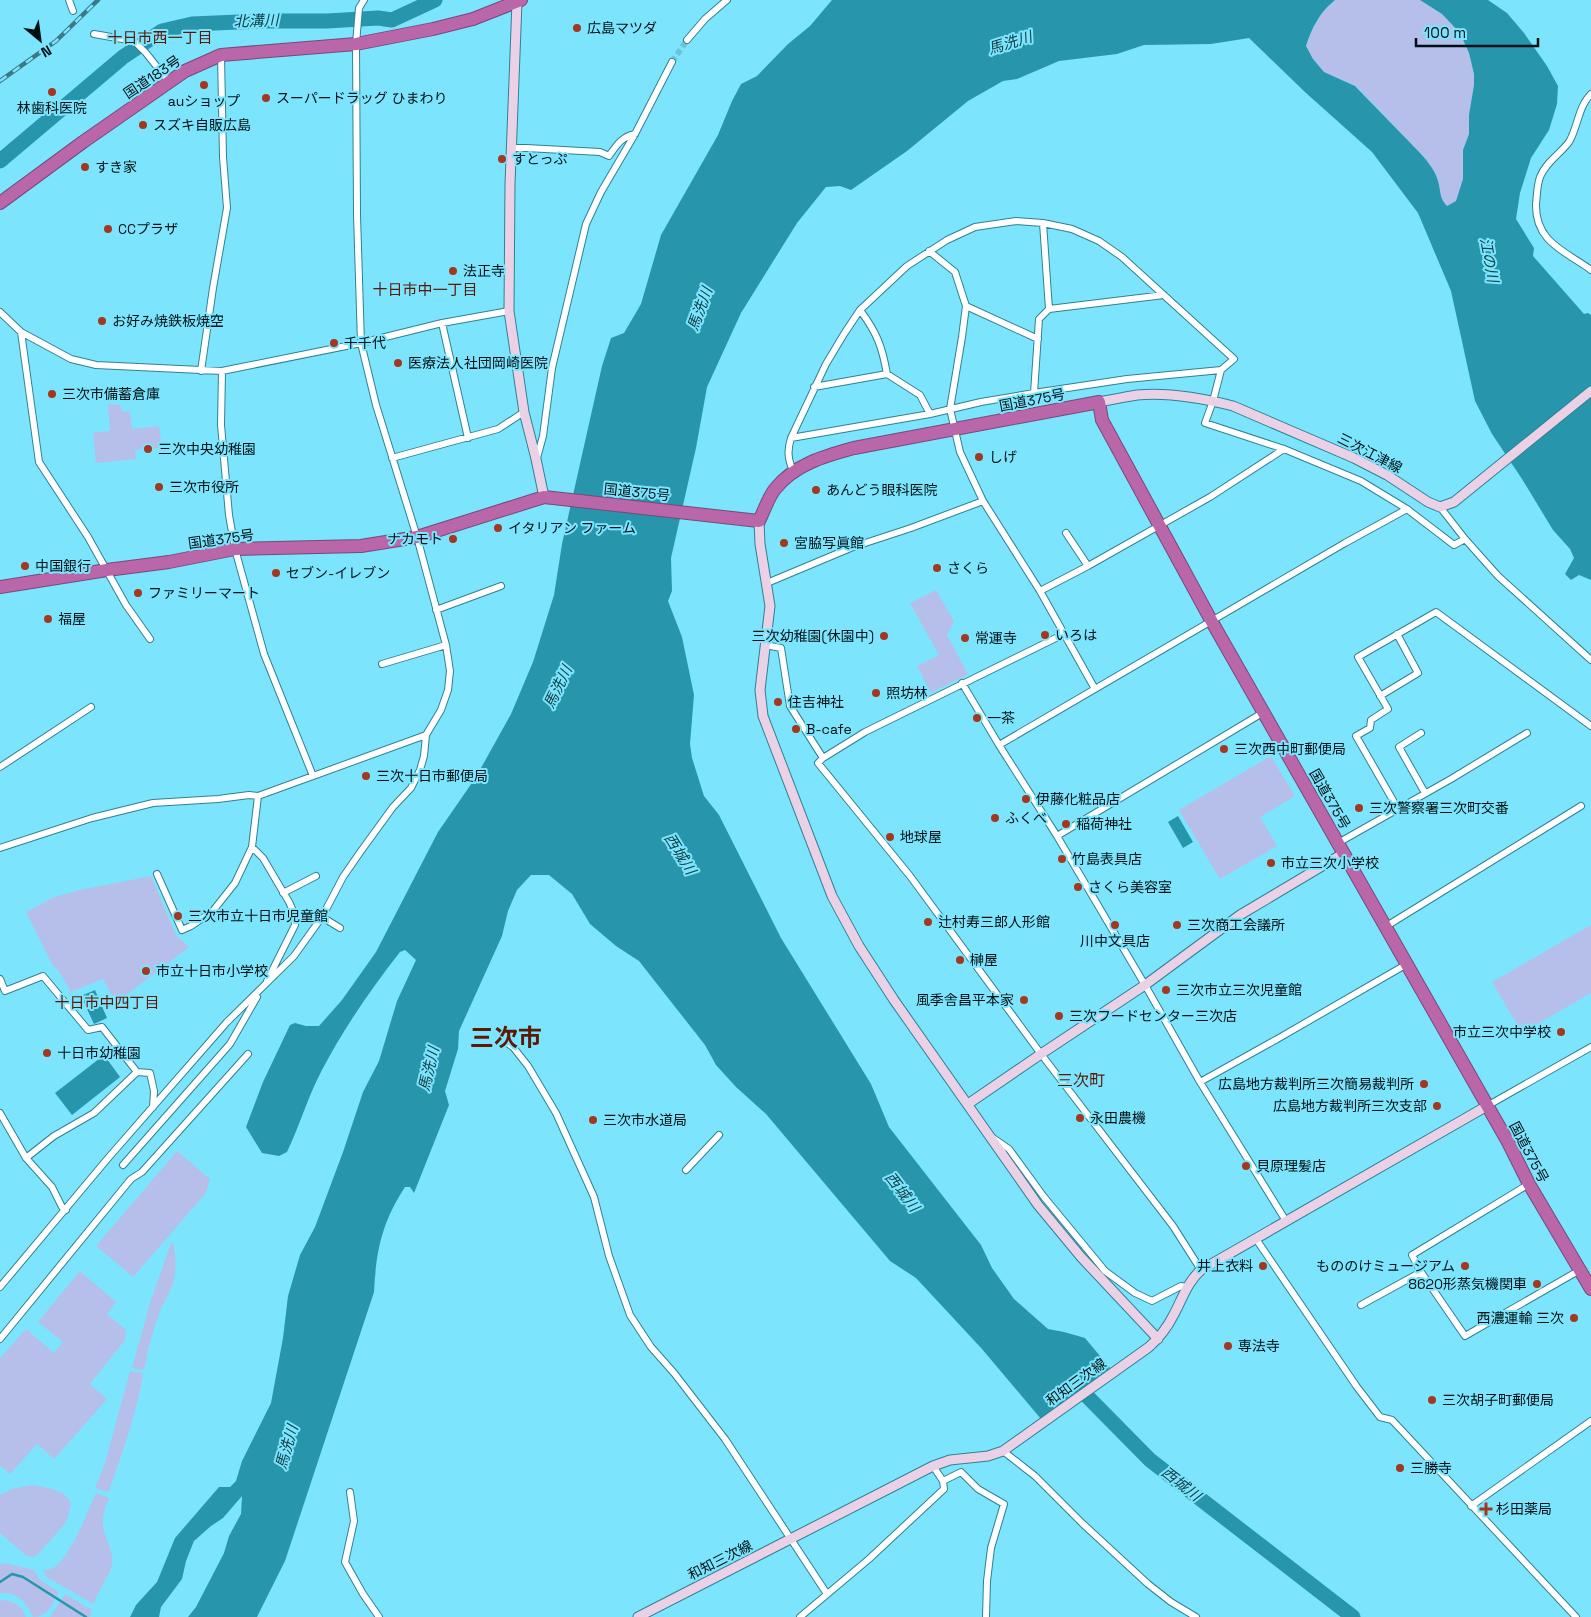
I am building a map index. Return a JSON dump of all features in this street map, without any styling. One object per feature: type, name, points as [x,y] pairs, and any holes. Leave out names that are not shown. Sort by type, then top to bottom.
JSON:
[{"type":"highway","name":"国道183号","points":[[0,203],[185,71],[221,55],[356,44],[441,27],[473,18],[518,1]]},
{"type":"highway","name":"国道375号","points":[[0,587],[169,562],[235,549],[361,546],[417,537],[544,497],[759,521],[774,490],[793,471],[821,457],[854,448],[1099,402],[1102,420],[1212,622],[1508,1142],[1529,1184],[1591,1289]]},
{"type":"street","points":[[69,0],[73,11]]},
{"type":"street","points":[[0,1287],[227,1022],[294,956],[322,917],[343,877],[360,851],[393,807],[410,788],[420,770],[424,756],[426,735],[441,710],[448,690],[450,671],[446,645],[417,537],[376,405],[361,342],[357,215],[356,44],[359,0]]},
{"type":"street","points":[[359,11],[364,0]]},
{"type":"street","points":[[687,40],[705,19],[727,0]]},
{"type":"street","points":[[518,1],[511,148],[509,311],[524,412],[544,497]]},
{"type":"street","points":[[94,34],[134,41],[169,82]]},
{"type":"street","points":[[201,371],[227,208],[223,157],[221,55]]},
{"type":"street","points":[[536,459],[543,436],[552,368],[586,224],[617,162],[635,134],[672,62]]},
{"type":"street","points":[[1591,94],[1587,98],[1577,120],[1575,132],[1566,145],[1552,158],[1540,177],[1536,213],[1539,225],[1554,246],[1591,270]]},
{"type":"street","points":[[511,148],[600,152],[609,156],[620,140],[635,134]]},
{"type":"street","points":[[791,438],[930,414],[1034,393],[1127,379],[1221,370],[1234,359],[1122,257],[1099,241],[1072,229],[1043,223],[1016,221],[975,227],[947,240],[907,266],[860,310],[844,334],[814,388],[791,438],[788,446],[788,456],[793,471]]},
{"type":"street","points":[[1043,223],[1050,309]]},
{"type":"street","points":[[929,251],[955,272],[966,306],[950,409],[960,452],[983,501],[1040,591],[1095,690]]},
{"type":"street","points":[[1034,393],[1039,319],[1050,309],[1164,295]]},
{"type":"street","points":[[966,306],[1038,339]]},
{"type":"street","points":[[860,310],[874,328],[882,349],[887,374]]},
{"type":"street","points":[[0,312],[21,332],[71,359],[96,365],[222,371],[442,323],[509,311]]},
{"type":"street","points":[[442,323],[468,438]]},
{"type":"street","points":[[21,332],[39,462],[88,537],[126,605],[150,639]]},
{"type":"street","points":[[1221,370],[1213,401],[1204,423],[1284,449],[1361,481],[1407,509],[1454,545],[1465,538]]},
{"type":"street","points":[[222,371],[221,425],[229,515],[235,549],[264,654],[313,776]]},
{"type":"street","points":[[814,388],[887,374],[920,395],[930,414]]},
{"type":"street","points":[[1591,391],[1459,498],[1446,506],[1440,507],[1498,576],[1591,660]]},
{"type":"street","name":"三次江津線","points":[[1099,402],[1152,394],[1213,401],[1233,406],[1354,458],[1387,475],[1428,502],[1440,507]]},
{"type":"street","points":[[392,458],[498,429],[524,412]]},
{"type":"street","points":[[1040,591],[1210,497],[1284,449]]},
{"type":"street","points":[[767,583],[853,547],[983,501]]},
{"type":"street","points":[[999,745],[1336,548],[1407,509]]},
{"type":"street","points":[[759,521],[760,544],[770,606],[760,690],[763,716],[832,896],[859,946],[894,1000],[1038,1205],[1081,1257],[1158,1339]]},
{"type":"street","points":[[1066,533],[1088,566]]},
{"type":"street","points":[[436,610],[501,586]]},
{"type":"street","points":[[1398,809],[1356,736],[1370,728],[1372,720],[1388,709],[1358,657],[1436,612],[1591,726]]},
{"type":"street","points":[[1064,634],[865,732],[818,763],[910,876],[1041,1054],[1173,1226],[1202,1270]]},
{"type":"street","points":[[1380,696],[1418,673],[1396,634]]},
{"type":"street","points":[[382,664],[446,645]]},
{"type":"street","points":[[765,645],[781,648],[790,706],[824,758]]},
{"type":"street","points":[[962,683],[1057,836],[1200,1082],[1286,1221]]},
{"type":"street","points":[[0,767],[91,707]]},
{"type":"street","points":[[1057,836],[1264,712]]},
{"type":"street","points":[[968,1104],[1145,985],[1240,915],[1398,809],[1527,733]]},
{"type":"street","points":[[1420,734],[1399,747],[1425,793]]},
{"type":"street","points":[[0,848],[92,818],[153,803],[258,796],[426,735]]},
{"type":"street","points":[[157,874],[182,930],[212,912],[235,883],[252,847],[258,796]]},
{"type":"street","points":[[1386,927],[1581,806]]},
{"type":"street","points":[[122,1165],[230,1044],[263,987],[295,925],[294,913],[283,893],[263,858],[252,847]]},
{"type":"street","points":[[283,893],[316,876]]},
{"type":"street","points":[[322,917],[340,928]]},
{"type":"street","points":[[1200,1082],[1407,964]]},
{"type":"street","points":[[0,979],[5,991],[43,976],[88,1030],[102,1028],[137,1072],[150,1073],[154,1091],[154,1107]]},
{"type":"street","points":[[507,1043],[513,1047],[528,1066],[560,1121],[594,1197],[609,1256],[630,1315],[651,1347],[680,1380],[725,1439],[827,1594]]},
{"type":"street","points":[[1487,1106],[1591,1047]]},
{"type":"street","points":[[0,1339],[131,1179],[142,1172],[248,1054]]},
{"type":"street","points":[[26,1158],[54,1136],[94,1113],[137,1072]]},
{"type":"street","name":"和知三次線","points":[[638,1617],[933,1466],[950,1460],[988,1456],[1003,1451],[1158,1339],[1173,1318],[1194,1276],[1202,1270],[1487,1106]]},
{"type":"street","points":[[0,1114],[26,1158],[52,1186],[62,1208],[66,1210]]},
{"type":"street","points":[[686,1170],[719,1135]]},
{"type":"street","points":[[989,1136],[1009,1149],[1044,1198],[1105,1271],[1136,1293],[1152,1301],[1181,1286],[1187,1287]]},
{"type":"street","points":[[1529,1184],[1412,1254],[1421,1272],[1465,1336],[1580,1270]]},
{"type":"street","points":[[1256,1239],[1357,1387],[1380,1417],[1392,1420],[1576,1617]]},
{"type":"street","points":[[1361,1304],[1421,1272]]},
{"type":"street","points":[[1471,1506],[1591,1422]]},
{"type":"street","points":[[1003,1451],[1035,1476],[1089,1530],[1148,1584],[1171,1602],[1196,1617]]},
{"type":"street","points":[[800,1617],[869,1560],[944,1489],[944,1481],[933,1466]]},
{"type":"street","points":[[944,1481],[961,1472],[978,1489],[1004,1504],[991,1548],[987,1582],[986,1617]]},
{"type":"street","points":[[350,1492],[354,1521],[344,1562],[379,1617]]},
{"type":"shaded area","points":[[1335,0],[1420,0],[1442,14],[1460,33],[1469,53],[1474,74],[1474,85],[1469,115],[1469,134],[1463,150],[1463,179],[1456,201],[1447,207],[1441,197],[1435,173],[1421,154],[1356,86],[1324,72],[1313,59],[1306,46],[1308,39],[1321,15]]},
{"type":"shaded area","points":[[108,404],[120,405],[123,412],[130,411],[132,429],[159,426],[162,448],[135,450],[136,459],[96,463],[93,433],[110,431]]},
{"type":"shaded area","points":[[936,590],[954,621],[947,635],[968,674],[931,693],[917,666],[939,655],[910,603]]},
{"type":"shaded area","points":[[1271,756],[1295,796],[1260,817],[1277,846],[1220,879],[1179,810]]},
{"type":"shaded area","points":[[151,876],[176,935],[189,947],[116,1003],[103,979],[71,992],[58,970],[53,966],[26,912],[54,897]]},
{"type":"shaded area","points":[[1591,925],[1591,993],[1522,1033],[1492,982]]},
{"type":"shaded area","points":[[177,1151],[210,1179],[206,1193],[133,1277],[96,1246]]},
{"type":"shaded area","points":[[171,1243],[174,1245],[175,1263],[172,1285],[155,1325],[145,1367],[143,1370],[132,1368],[151,1300]]},
{"type":"shaded area","points":[[80,1271],[116,1302],[107,1314],[126,1330],[125,1340],[90,1384],[80,1376],[107,1399],[54,1459],[37,1444],[10,1474],[0,1465],[0,1358],[26,1329],[54,1353],[63,1342],[38,1322]]},
{"type":"shaded area","points":[[130,1371],[142,1373],[143,1375],[137,1405],[109,1491],[107,1492],[95,1488],[105,1463]]},
{"type":"shaded area","points":[[32,1485],[60,1492],[71,1503],[68,1518],[64,1525],[37,1555],[32,1557],[27,1556],[0,1533],[0,1495],[12,1489]]},
{"type":"shaded area","points":[[96,1493],[109,1498],[103,1525],[112,1564],[94,1604],[46,1577],[43,1570],[55,1567],[61,1561],[78,1532]]},
{"type":"shaded area","points":[[4,1563],[34,1570],[40,1580],[59,1592],[52,1605],[43,1615],[33,1617],[17,1596],[0,1593],[0,1564]]},
{"type":"shaded area","points":[[65,1594],[92,1610],[90,1617],[50,1617]]},
{"type":"shaded area","points":[[0,1600],[16,1604],[22,1609],[26,1617],[0,1617]]},
{"type":"water","points":[[832,0],[1335,0],[1321,15],[1308,39],[1306,46],[1313,59],[1324,72],[1355,86],[1421,154],[1435,173],[1441,197],[1447,206],[1456,201],[1463,179],[1463,150],[1469,134],[1469,115],[1474,74],[1469,53],[1460,33],[1442,14],[1420,0],[1488,0],[1507,13],[1524,33],[1547,66],[1558,86],[1557,104],[1549,130],[1531,158],[1520,193],[1516,219],[1534,248],[1533,256],[1584,314],[1588,313],[1591,315],[1591,580],[1579,575],[1571,580],[1565,574],[1574,558],[1570,549],[1553,530],[1492,434],[1475,401],[1451,291],[1418,213],[1372,152],[1306,93],[1249,38],[1211,44],[1144,45],[1117,54],[1059,61],[1017,79],[1003,81],[968,101],[907,151],[851,190],[840,186],[826,187],[797,223],[741,313],[707,387],[696,448],[671,558],[672,591],[668,601],[682,637],[694,695],[690,744],[692,758],[704,796],[719,815],[781,938],[871,1084],[889,1127],[981,1245],[992,1268],[1014,1299],[1048,1329],[1085,1338],[1110,1368],[1041,1419],[982,1349],[916,1278],[890,1261],[766,1114],[736,1087],[716,1065],[705,1045],[639,961],[616,946],[590,924],[572,894],[549,875],[531,875],[517,890],[508,911],[502,936],[459,1031],[458,1049],[445,1091],[449,1105],[414,1193],[410,1187],[405,1187],[386,1225],[376,1263],[374,1292],[285,1561],[257,1617],[188,1617],[196,1607],[224,1553],[229,1536],[241,1514],[242,1496],[223,1518],[194,1541],[186,1561],[182,1579],[161,1607],[159,1617],[130,1617],[136,1605],[157,1582],[175,1538],[219,1487],[230,1487],[236,1481],[242,1461],[271,1403],[283,1338],[288,1296],[300,1255],[315,1227],[363,1092],[379,1061],[397,1001],[416,960],[405,950],[400,952],[368,995],[339,1039],[322,1070],[287,1152],[279,1156],[262,1153],[246,1127],[263,1082],[290,1025],[295,1023],[306,1026],[319,1026],[342,1000],[376,952],[438,832],[476,777],[511,714],[533,662],[554,595],[562,544],[602,366],[611,338],[624,333],[641,304],[661,235],[718,135],[741,84],[757,76],[788,44],[810,26]]},
{"type":"water","points":[[1178,816],[1193,842],[1183,848],[1168,822]]},
{"type":"water","points":[[95,990],[107,1018],[94,1024],[81,996]]},
{"type":"water","points":[[104,1055],[120,1077],[72,1115],[55,1093]]},
{"type":"waterway","name":"北溝川","points":[[0,161],[123,57],[162,31],[192,24],[378,18],[392,20],[435,0]]},
{"type":"waterway","name":"西城川","points":[[1074,1383],[1150,1460],[1353,1617]]},
{"type":"waterway","points":[[0,1582],[12,1574],[23,1577],[86,1617]]},
{"type":"tunnel","points":[[672,62],[687,40]]},
{"type":"railway","points":[[0,81],[56,41],[98,0]]},
{"type":"place","name":"広島マツダ","points":[[577,28]]},
{"type":"place","name":"auショップ","points":[[204,85]]},
{"type":"place","name":"林歯科医院","points":[[52,92]]},
{"type":"place","name":"スーパードラッグ ひまわり","points":[[266,98]]},
{"type":"place","name":"スズキ自販広島","points":[[143,125]]},
{"type":"place","name":"すとっぷ","points":[[502,159]]},
{"type":"place","name":"すき家","points":[[85,167]]},
{"type":"place","name":"CCプラザ","points":[[108,229]]},
{"type":"place","name":"法正寺","points":[[453,271]]},
{"type":"place","name":"お好み焼鉄板焼空","points":[[102,321]]},
{"type":"place","name":"千千代","points":[[334,343]]},
{"type":"place","name":"医療法人社団岡崎医院","points":[[398,363]]},
{"type":"place","name":"三次市備蓄倉庫","points":[[52,394]]},
{"type":"place","name":"三次中央幼稚園","points":[[148,449]]},
{"type":"place","name":"しげ","points":[[979,457]]},
{"type":"place","name":"三次市役所","points":[[159,487]]},
{"type":"place","name":"あんどう眼科医院","points":[[816,490]]},
{"type":"place","name":"イタリアン ファーム","points":[[498,528]]},
{"type":"place","name":"ナカモト","points":[[453,539]]},
{"type":"place","name":"宮脇写眞館","points":[[784,543]]},
{"type":"place","name":"中国銀行","points":[[25,566]]},
{"type":"place","name":"さくら","points":[[937,568]]},
{"type":"place","name":"セブン-イレブン","points":[[276,573]]},
{"type":"place","name":"ファミリーマート","points":[[138,593]]},
{"type":"place","name":"福屋","points":[[48,619]]},
{"type":"place","name":"いろは","points":[[1045,635]]},
{"type":"place","name":"三次幼稚園(休園中)","points":[[884,636]]},
{"type":"place","name":"常運寺","points":[[965,638]]},
{"type":"place","name":"照坊林","points":[[876,693]]},
{"type":"place","name":"住吉神社","points":[[778,702]]},
{"type":"place","name":"一茶","points":[[977,718]]},
{"type":"place","name":"B-cafe","points":[[796,729]]},
{"type":"place","name":"三次西中町郵便局","points":[[1224,749]]},
{"type":"place","name":"三次十日市郵便局","points":[[366,776]]},
{"type":"place","name":"伊藤化粧品店","points":[[1026,799]]},
{"type":"place","name":"三次警察署三次町交番","points":[[1359,808]]},
{"type":"place","name":"ふくべ","points":[[995,818]]},
{"type":"place","name":"稲荷神社","points":[[1066,824]]},
{"type":"place","name":"地球屋","points":[[890,837]]},
{"type":"place","name":"竹島表具店","points":[[1062,859]]},
{"type":"place","name":"市立三次小学校","points":[[1271,863]]},
{"type":"place","name":"さくら美容室","points":[[1078,887]]},
{"type":"place","name":"三次市立十日市児童館","points":[[178,916]]},
{"type":"place","name":"辻村寿三郎人形館","points":[[928,922]]},
{"type":"place","name":"川中文具店","points":[[1115,925]]},
{"type":"place","name":"三次商工会議所","points":[[1177,925]]},
{"type":"place","name":"榊屋","points":[[960,960]]},
{"type":"place","name":"市立十日市小学校","points":[[146,971]]},
{"type":"place","name":"三次市立三次児童館","points":[[1166,990]]},
{"type":"place","name":"風季舎昌平本家","points":[[1024,1000]]},
{"type":"place","name":"三次フードセンター三次店","points":[[1059,1016]]},
{"type":"place","name":"市立三次中学校","points":[[1561,1032]]},
{"type":"place","name":"十日市幼稚園","points":[[47,1053]]},
{"type":"place","name":"広島地方裁判所三次簡易裁判所","points":[[1424,1084]]},
{"type":"place","name":"広島地方裁判所三次支部","points":[[1437,1106]]},
{"type":"place","name":"永田農機","points":[[1080,1118]]},
{"type":"place","name":"三次市水道局","points":[[593,1120]]},
{"type":"place","name":"貝原理髪店","points":[[1246,1166]]},
{"type":"place","name":"井上衣料","points":[[1263,1266]]},
{"type":"place","name":"もののけミュージアム","points":[[1465,1266]]},
{"type":"place","name":"8620形蒸気機関車","points":[[1537,1284]]},
{"type":"place","name":"西濃運輸 三次","points":[[1574,1318]]},
{"type":"place","name":"専法寺","points":[[1228,1346]]},
{"type":"place","name":"三次胡子町郵便局","points":[[1432,1400]]},
{"type":"place","name":"三勝寺","points":[[1400,1468]]},
{"type":"place","name":"杉田薬局","points":[[1486,1509]]},
{"type":"district","name":"十日市西一丁目","points":[[160,38]]},
{"type":"district","name":"十日市中一丁目","points":[[425,290]]},
{"type":"district","name":"十日市中四丁目","points":[[107,1003]]},
{"type":"district","name":"三次市","points":[[506,1038]]},
{"type":"district","name":"三次町","points":[[1081,1080]]},
{"type":"water label","name":"馬洗川","points":[[1010,43]]},
{"type":"water label","name":"江の川","points":[[1489,260]]},
{"type":"water label","name":"馬洗川","points":[[700,309]]},
{"type":"water label","name":"馬洗川","points":[[558,687]]},
{"type":"water label","name":"馬洗川","points":[[429,1069]]},
{"type":"water label","name":"馬洗川","points":[[287,1447]]}]
